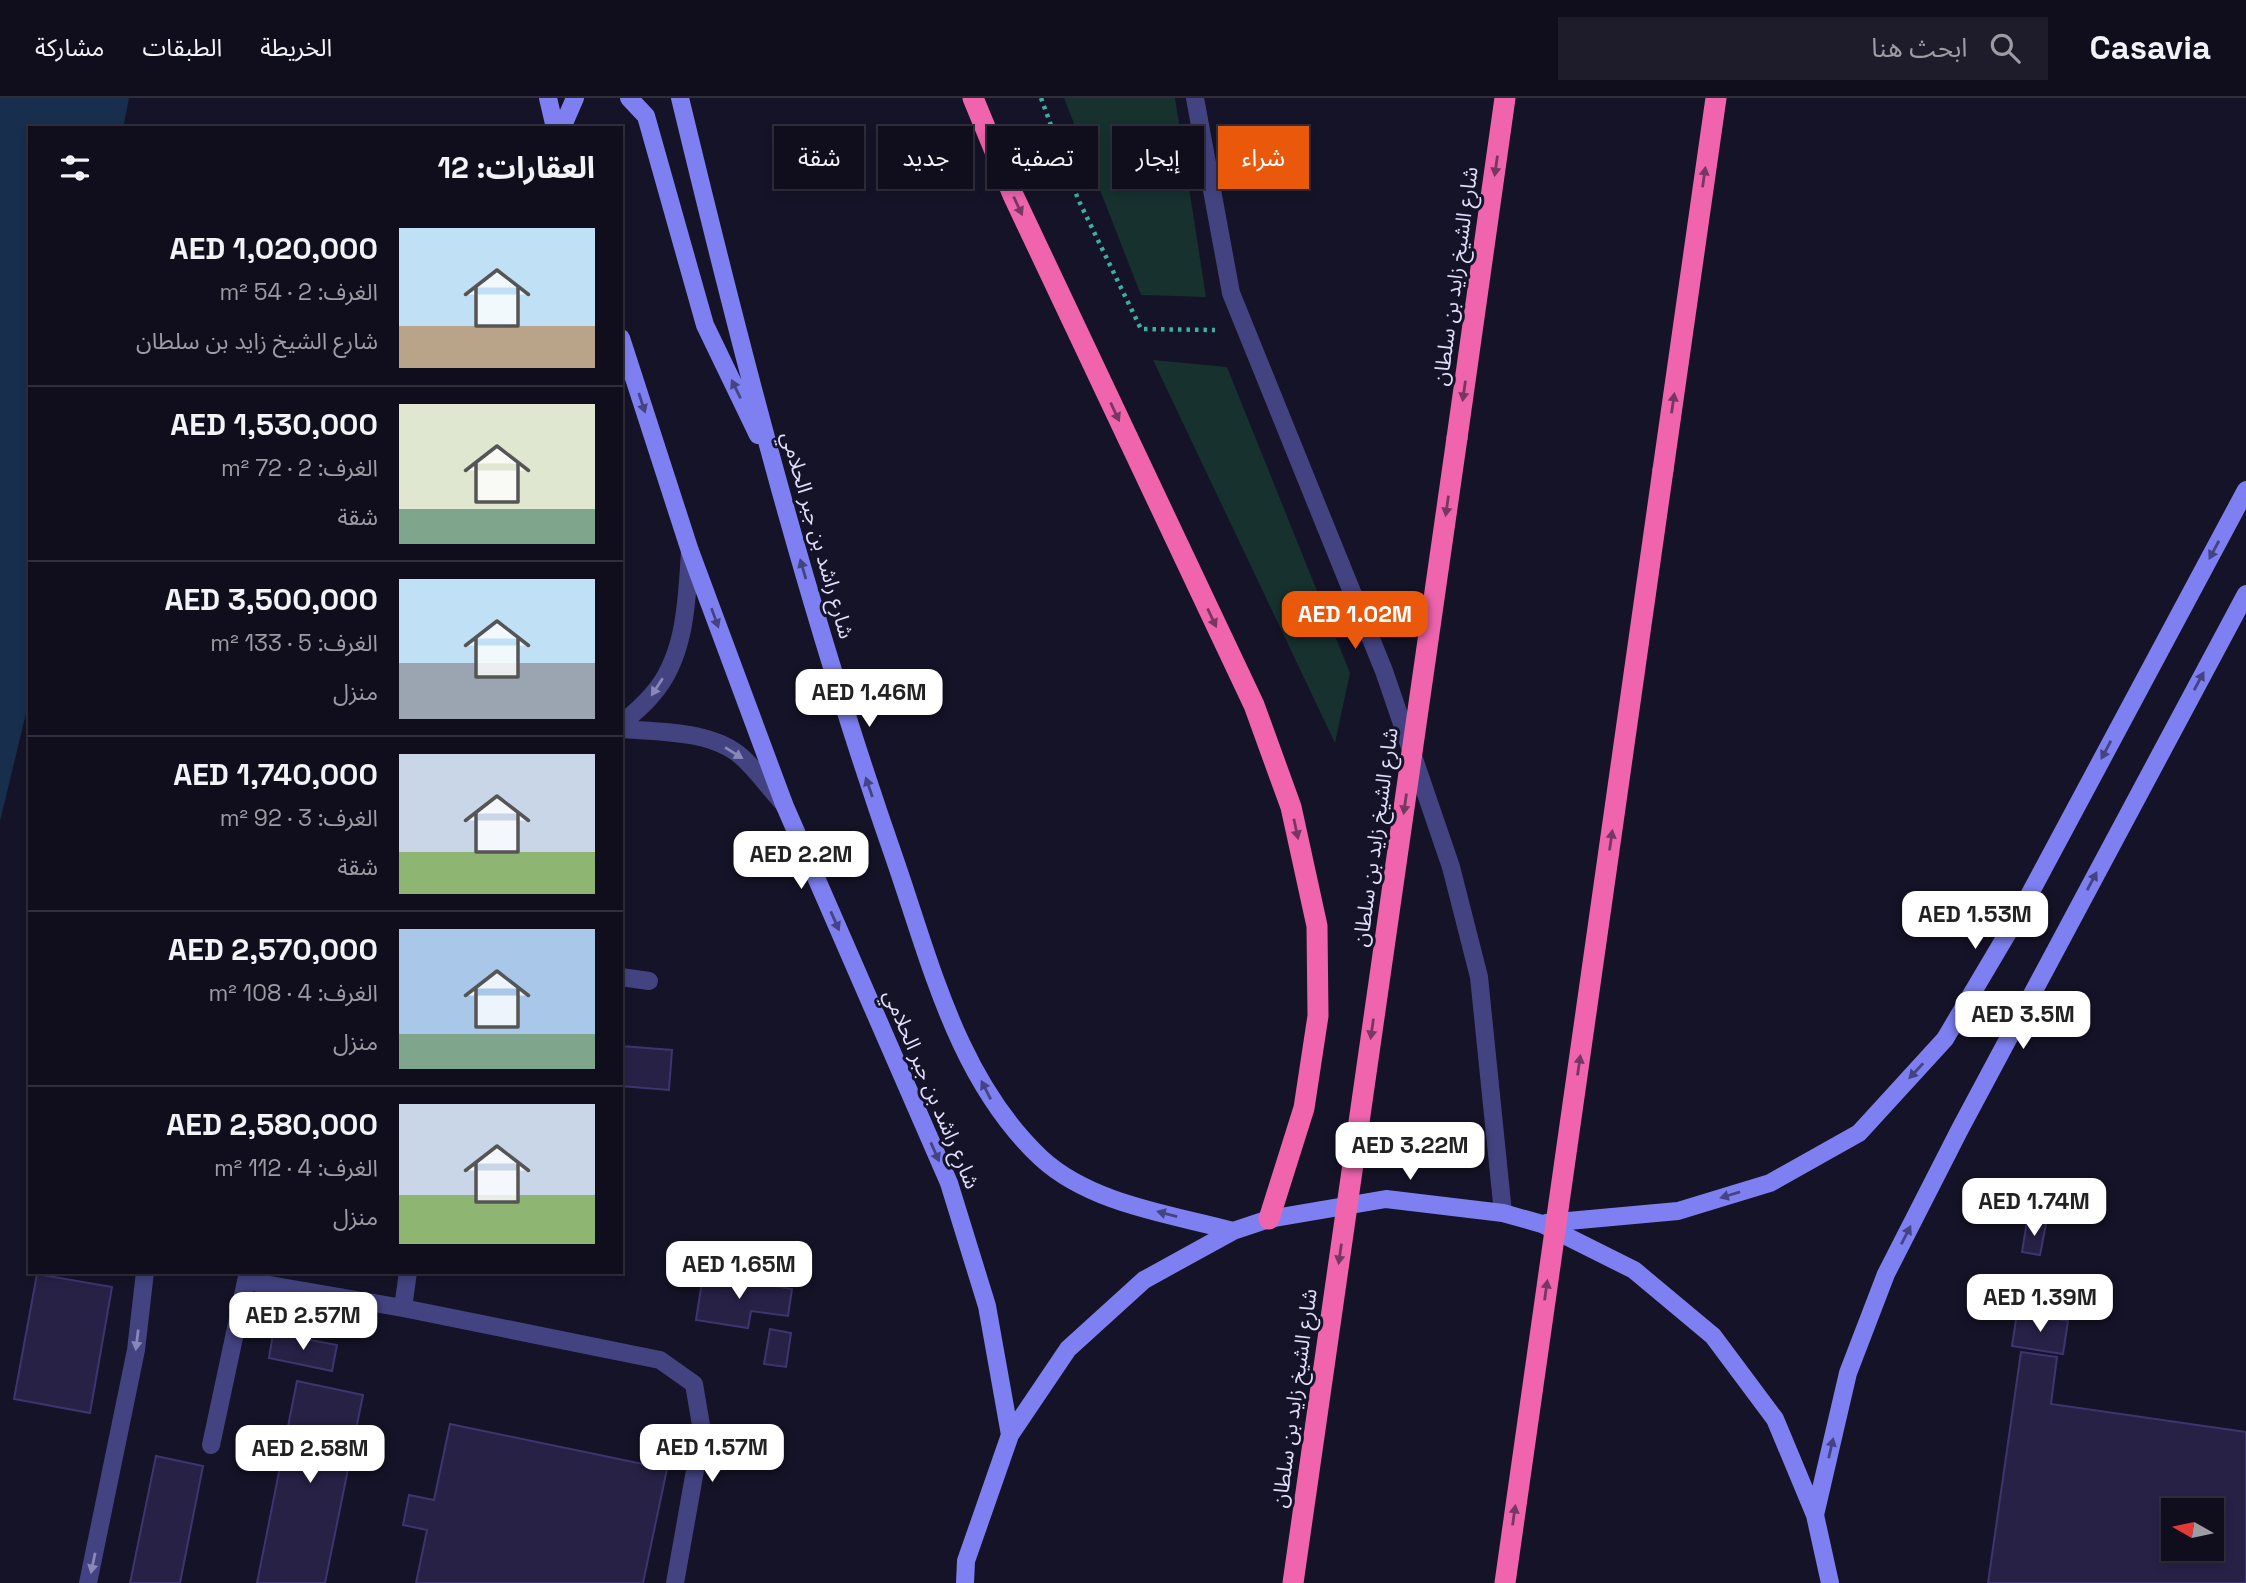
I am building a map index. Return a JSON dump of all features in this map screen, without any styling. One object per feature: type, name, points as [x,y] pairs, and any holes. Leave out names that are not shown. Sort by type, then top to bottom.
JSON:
[{"type":"highway","points":[[973,98],[1013,195],[1254,705],[1291,807],[1317,926],[1318,1016],[1304,1108],[1269,1219]]},
{"type":"highway","name":"شارع الشيخ زايد بن سلطان","points":[[1293,1583],[1506,98]]},
{"type":"highway","points":[[1505,1583],[1716,98]]},
{"type":"main road","points":[[548,98],[555,126]]},
{"type":"main road","points":[[563,126],[575,98]]},
{"type":"main road","points":[[629,98],[646,116],[705,325],[776,473]]},
{"type":"main road","name":"شارع راشد بن جبر الحلامي","points":[[680,98],[776,473],[844,715],[953,1026],[991,1101],[1042,1159],[1084,1187],[1136,1206],[1234,1231]]},
{"type":"main road","name":"شارع راشد بن جبر الحلامي","points":[[623,344],[690,551],[783,804],[949,1183],[987,1306],[1010,1434]]},
{"type":"main road","points":[[1542,1224],[1678,1211],[1770,1183],[1859,1133],[1945,1040],[2019,914],[2246,490]]},
{"type":"main road","points":[[1815,1515],[1848,1373],[1886,1274],[1960,1129],[2246,594]]},
{"type":"main road","points":[[962,1583],[966,1561],[1010,1434],[1068,1349],[1144,1280],[1234,1231],[1269,1219],[1386,1199],[1503,1213],[1542,1224],[1634,1270],[1713,1336],[1775,1419],[1815,1515],[1829,1583]]},
{"type":"street","points":[[1195,98],[1231,293],[1384,671],[1451,867],[1479,977],[1503,1213]]},
{"type":"street","points":[[623,725],[654,693],[673,661],[686,614],[690,551]]},
{"type":"street","points":[[623,727],[714,741],[741,756],[783,804]]},
{"type":"street","points":[[623,977],[649,981]]},
{"type":"street","points":[[89,1583],[136,1350],[145,1274]]},
{"type":"street","points":[[403,1308],[408,1274]]},
{"type":"street","points":[[211,1445],[247,1277],[660,1360],[694,1384],[702,1431],[675,1583]]},
{"type":"path","points":[[1041,98],[1078,199],[1141,329],[1244,330]]},
{"type":"green space","points":[[1064,98],[1175,98],[1179,126],[1112,126],[1112,189],[1189,189],[1206,297],[1141,295],[1098,185],[1098,126],[1075,126]]},
{"type":"green space","points":[[1153,360],[1227,367],[1350,673],[1335,743]]},
{"type":"water","points":[[0,98],[129,98],[123,126],[28,126],[28,705],[0,821]]},
{"type":"building","points":[[623,1046],[672,1050],[669,1090],[623,1086]]},
{"type":"building","points":[[2027,1221],[2046,1224],[2040,1255],[2022,1252]]},
{"type":"building","points":[[37,1274],[112,1287],[90,1413],[14,1399]]},
{"type":"building","points":[[703,1275],[792,1289],[788,1316],[751,1311],[748,1328],[696,1320]]},
{"type":"building","points":[[2017,1313],[2068,1321],[2063,1354],[2012,1346]]},
{"type":"building","points":[[770,1329],[791,1333],[786,1367],[764,1364]]},
{"type":"building","points":[[273,1333],[337,1345],[332,1371],[269,1358]]},
{"type":"building","points":[[2021,1352],[2057,1357],[2051,1404],[2246,1432],[2246,1583],[1988,1583]]},
{"type":"building","points":[[297,1381],[363,1395],[325,1583],[257,1583]]},
{"type":"building","points":[[450,1424],[667,1469],[643,1583],[416,1583],[427,1530],[403,1525],[409,1495],[434,1500]]},
{"type":"building","points":[[156,1456],[203,1466],[180,1583],[130,1583]]}]
